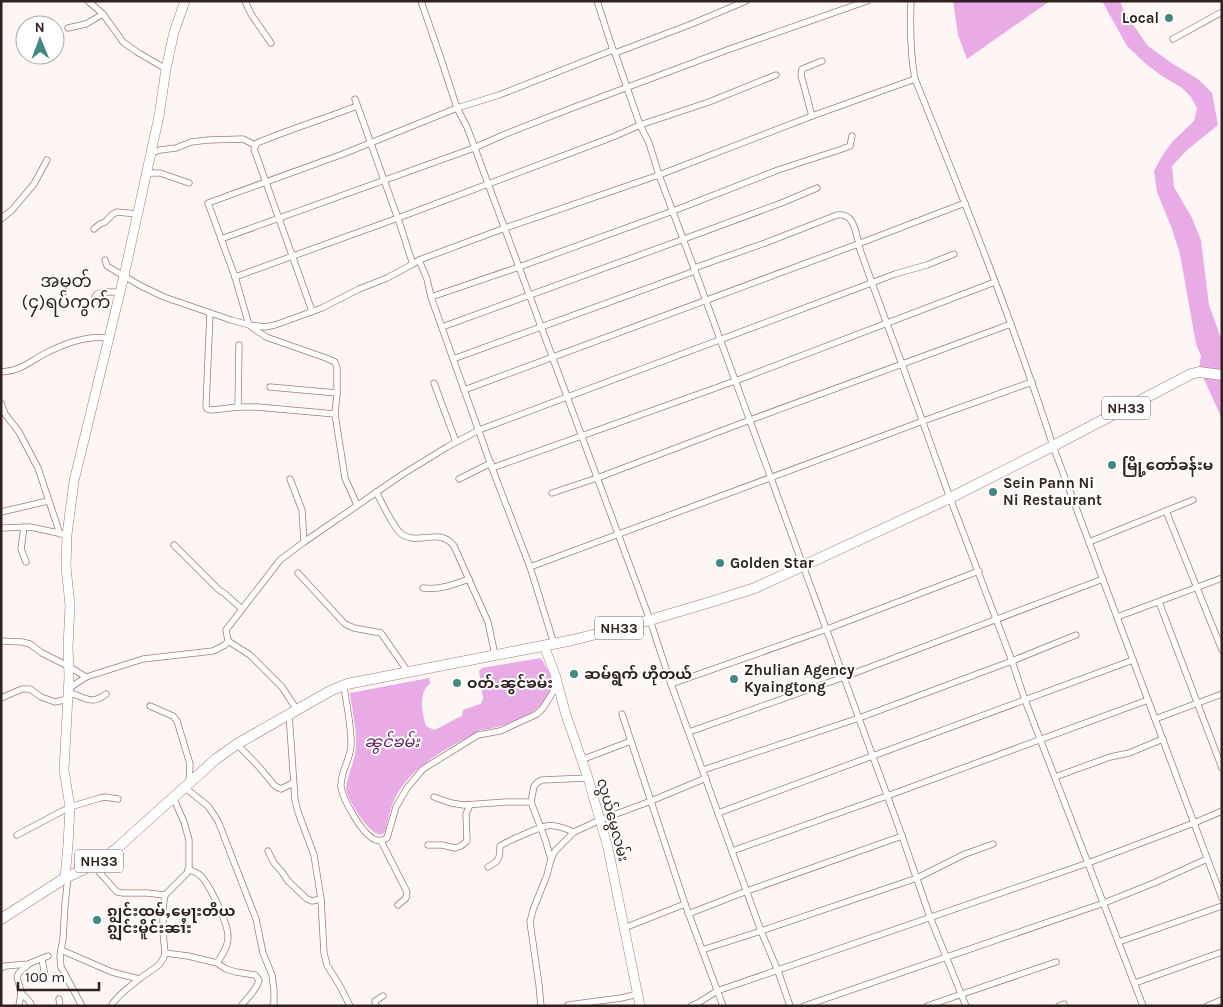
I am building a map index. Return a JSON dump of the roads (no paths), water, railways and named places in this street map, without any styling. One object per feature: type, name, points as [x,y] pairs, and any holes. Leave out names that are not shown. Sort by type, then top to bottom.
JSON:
[{"type":"highway","name":"NH33","points":[[1,919],[66,877],[93,865],[116,849],[187,784],[237,744],[330,691],[344,686],[408,672],[549,645],[650,620],[755,588],[950,498],[1191,374],[1199,372],[1222,375]]},
{"type":"street","points":[[88,1],[103,14],[123,42],[166,69]]},
{"type":"street","points":[[82,1006],[61,967],[60,956],[63,938],[70,807],[64,770],[70,605],[64,534],[74,481],[124,276],[151,153],[174,32],[185,1]]},
{"type":"street","points":[[246,1],[251,14],[271,43]]},
{"type":"street","points":[[421,1],[457,108],[505,228],[598,478],[650,620],[671,684],[790,1006]]},
{"type":"street","points":[[597,1],[640,125],[649,143],[659,175],[873,756],[930,917],[966,1006]]},
{"type":"street","points":[[357,505],[345,478],[335,414],[337,368],[335,362],[266,337],[249,325],[235,277],[208,203],[370,144],[457,108],[499,95],[614,51],[689,25],[746,1]]},
{"type":"street","points":[[221,239],[474,148],[564,111],[727,50],[868,1]]},
{"type":"street","points":[[911,1],[910,27],[914,79],[995,282],[1032,382],[1053,446],[1222,898]]},
{"type":"street","points":[[1173,39],[1222,12]]},
{"type":"street","points":[[68,28],[86,24],[103,14]]},
{"type":"street","points":[[812,116],[801,75],[802,70],[822,61]]},
{"type":"street","points":[[235,277],[398,218],[613,137],[640,125],[709,102],[776,75]]},
{"type":"street","points":[[105,260],[107,266],[164,297],[249,325],[265,327],[276,325],[387,278],[416,262],[505,228],[659,175],[914,79]]},
{"type":"street","points":[[355,100],[408,251],[427,279],[431,298],[530,567],[549,645]]},
{"type":"street","points":[[254,145],[270,137],[325,119],[357,106]]},
{"type":"street","points":[[431,298],[673,211],[778,170],[850,146],[852,136]]},
{"type":"street","points":[[151,153],[199,141],[243,140],[254,145]]},
{"type":"street","points":[[254,145],[265,182],[312,311]]},
{"type":"street","points":[[1,218],[12,210],[34,184],[47,160]]},
{"type":"street","points":[[146,173],[160,173],[189,182]]},
{"type":"street","points":[[442,327],[784,202],[817,188]]},
{"type":"street","points":[[464,390],[965,203]]},
{"type":"street","points":[[94,229],[117,212],[137,214]]},
{"type":"street","points":[[453,359],[695,270],[837,215],[847,215],[1025,700],[1143,1006]]},
{"type":"street","points":[[350,1006],[327,965],[324,953],[320,899],[314,855],[295,800],[293,783],[293,712],[282,688],[250,656],[228,641],[226,630],[280,560],[403,474],[479,430],[895,274],[927,265],[954,254]]},
{"type":"street","points":[[459,479],[736,381],[995,282]]},
{"type":"street","points":[[94,306],[97,294],[120,292]]},
{"type":"street","points":[[210,313],[207,409],[257,407],[335,414]]},
{"type":"street","points":[[552,493],[598,478],[1010,324]]},
{"type":"street","points":[[1,372],[14,371],[46,353],[85,339],[108,338]]},
{"type":"street","points":[[238,407],[239,345]]},
{"type":"street","points":[[530,567],[1032,382]]},
{"type":"street","points":[[434,384],[456,442]]},
{"type":"street","points":[[270,387],[337,393]]},
{"type":"street","points":[[1,403],[5,414],[4,419],[19,432],[38,468],[48,501],[64,534]]},
{"type":"street","points":[[290,479],[302,510],[304,542]]},
{"type":"street","points":[[376,492],[396,529],[402,535],[410,538],[437,536],[450,541],[454,546],[488,622],[495,655]]},
{"type":"street","points":[[1089,542],[1193,500]]},
{"type":"street","points":[[1,512],[48,501]]},
{"type":"street","points":[[1166,511],[1222,650]]},
{"type":"street","points":[[24,527],[21,550],[26,562]]},
{"type":"street","points":[[1,528],[30,527],[64,534]]},
{"type":"street","points":[[174,545],[218,590],[242,609]]},
{"type":"street","points":[[671,684],[826,630],[979,572]]},
{"type":"street","points":[[298,573],[345,624],[354,628],[381,633],[408,672]]},
{"type":"street","points":[[1117,617],[1222,578]]},
{"type":"street","points":[[689,732],[844,678],[1103,579]]},
{"type":"street","points":[[422,588],[432,589],[469,580]]},
{"type":"street","points":[[1159,602],[1222,768]]},
{"type":"street","points":[[703,770],[859,718],[1076,635]]},
{"type":"street","points":[[1,641],[30,644],[42,653],[86,677]]},
{"type":"street","points":[[1,698],[22,689],[30,689],[55,702],[68,694],[86,677],[143,659],[213,651],[225,645],[228,641]]},
{"type":"street","name":"လွယ်မွေလမ်း","points":[[549,645],[566,715],[580,760],[588,778],[608,848],[640,1006]]},
{"type":"street","points":[[718,813],[1133,660]]},
{"type":"street","points":[[344,686],[351,746],[341,785],[343,795],[356,820],[367,834],[374,840],[381,841],[387,838],[396,807],[423,769],[478,736],[511,726],[537,714],[544,708],[558,687]]},
{"type":"street","points":[[68,694],[75,694],[91,701],[100,699],[106,694]]},
{"type":"street","points":[[1155,719],[1222,694]]},
{"type":"street","points":[[732,851],[1148,700]]},
{"type":"street","points":[[150,706],[173,716],[177,721],[190,764],[187,784],[208,806],[218,820],[256,919],[264,953],[272,975],[274,990],[272,1006]]},
{"type":"street","points":[[622,714],[688,914],[723,1006]]},
{"type":"street","points":[[1055,777],[1130,752],[1162,739]]},
{"type":"street","points":[[580,760],[631,741]]},
{"type":"street","points":[[237,744],[274,786],[281,789],[293,783]]},
{"type":"street","points":[[551,859],[531,802],[534,786],[542,780],[588,778]]},
{"type":"street","points":[[541,1006],[530,922],[555,850],[574,832],[706,778]]},
{"type":"street","points":[[17,835],[70,807],[105,797],[118,799]]},
{"type":"street","points":[[111,1006],[116,997],[159,965],[165,953],[163,908],[165,895],[183,878],[188,870],[189,840],[184,822],[173,797]]},
{"type":"street","points":[[434,797],[451,803],[470,804],[531,802]]},
{"type":"street","points":[[428,845],[442,845],[455,848],[467,841],[466,814],[470,804]]},
{"type":"street","points":[[691,1006],[717,991],[1088,863],[1222,811]]},
{"type":"street","points":[[488,868],[497,862],[500,857],[500,846],[509,840],[540,827],[548,825],[559,826],[574,832]]},
{"type":"street","points":[[688,914],[902,836]]},
{"type":"street","points":[[381,841],[407,892],[406,898],[398,905]]},
{"type":"street","points":[[702,950],[917,878],[965,854],[993,844]]},
{"type":"street","points":[[268,851],[288,882],[307,899],[312,901],[320,899]]},
{"type":"street","points":[[804,1006],[1104,903],[1207,859]]},
{"type":"street","points":[[93,865],[117,892],[165,895]]},
{"type":"street","points":[[188,870],[201,876],[209,888],[227,927],[228,945],[217,963]]},
{"type":"street","points":[[624,928],[685,904]]},
{"type":"street","points":[[1119,942],[1222,906]]},
{"type":"street","points":[[61,950],[112,972],[139,979]]},
{"type":"street","points":[[1135,984],[1222,952]]},
{"type":"street","points":[[165,953],[217,963],[236,972],[258,976],[259,984],[241,1006]]},
{"type":"street","points":[[19,1006],[21,992],[17,976],[18,972],[28,964],[45,957],[46,976]]},
{"type":"street","points":[[927,1006],[1056,962]]},
{"type":"street","points":[[1,968],[28,964]]},
{"type":"street","points":[[21,992],[32,1006]]},
{"type":"street","points":[[568,1005],[638,994]]},
{"type":"street","points":[[376,1006],[375,1001],[384,996]]},
{"type":"street","points":[[1207,1006],[1222,1000]]},
{"type":"water","points":[[953,1],[1050,1],[967,59],[958,35]]},
{"type":"water","points":[[1102,1],[1120,1],[1124,12],[1148,46],[1198,79],[1212,93],[1218,125],[1186,151],[1172,166],[1174,187],[1192,218],[1201,240],[1209,305],[1222,341],[1222,419],[1199,368],[1201,356],[1196,344],[1180,254],[1157,192],[1154,171],[1172,142],[1194,121],[1197,108],[1191,97],[1182,88],[1146,64],[1127,46]]},
{"type":"water","name":"ၼွင်ၶမ်း","points":[[541,658],[555,683],[541,705],[527,715],[511,722],[495,728],[480,730],[421,766],[411,775],[395,798],[385,832],[378,834],[374,832],[363,821],[353,806],[346,788],[356,747],[356,732],[350,693],[429,678],[430,684],[422,698],[422,710],[426,726],[434,730],[462,716],[463,710],[481,704],[483,698],[479,671],[482,668]]},
{"type":"place","name":"Local","points":[[1169,18]]},
{"type":"place","name":"မြို့တော်ခန်းမ","points":[[1112,465]]},
{"type":"place","name":"Sein Pann Ni Ni Restaurant","points":[[993,492]]},
{"type":"place","name":"Golden Star","points":[[720,563]]},
{"type":"place","name":"ဆမ်ရွက် ဟိုတယ်","points":[[574,674]]},
{"type":"place","name":"Zhulian Agency Kyaingtong","points":[[734,679]]},
{"type":"place","name":"ဝတ်ႉၼွင်ၶမ်း","points":[[457,683]]},
{"type":"place","name":"ၵျွင်းထမ်ႇမေႃးတိယ ၵျွင်းမိူင်းၼၢႆး","points":[[97,920]]},
{"type":"district","name":"အမှတ် (၄)ရပ်ကွက်","points":[[66,291]]}]
